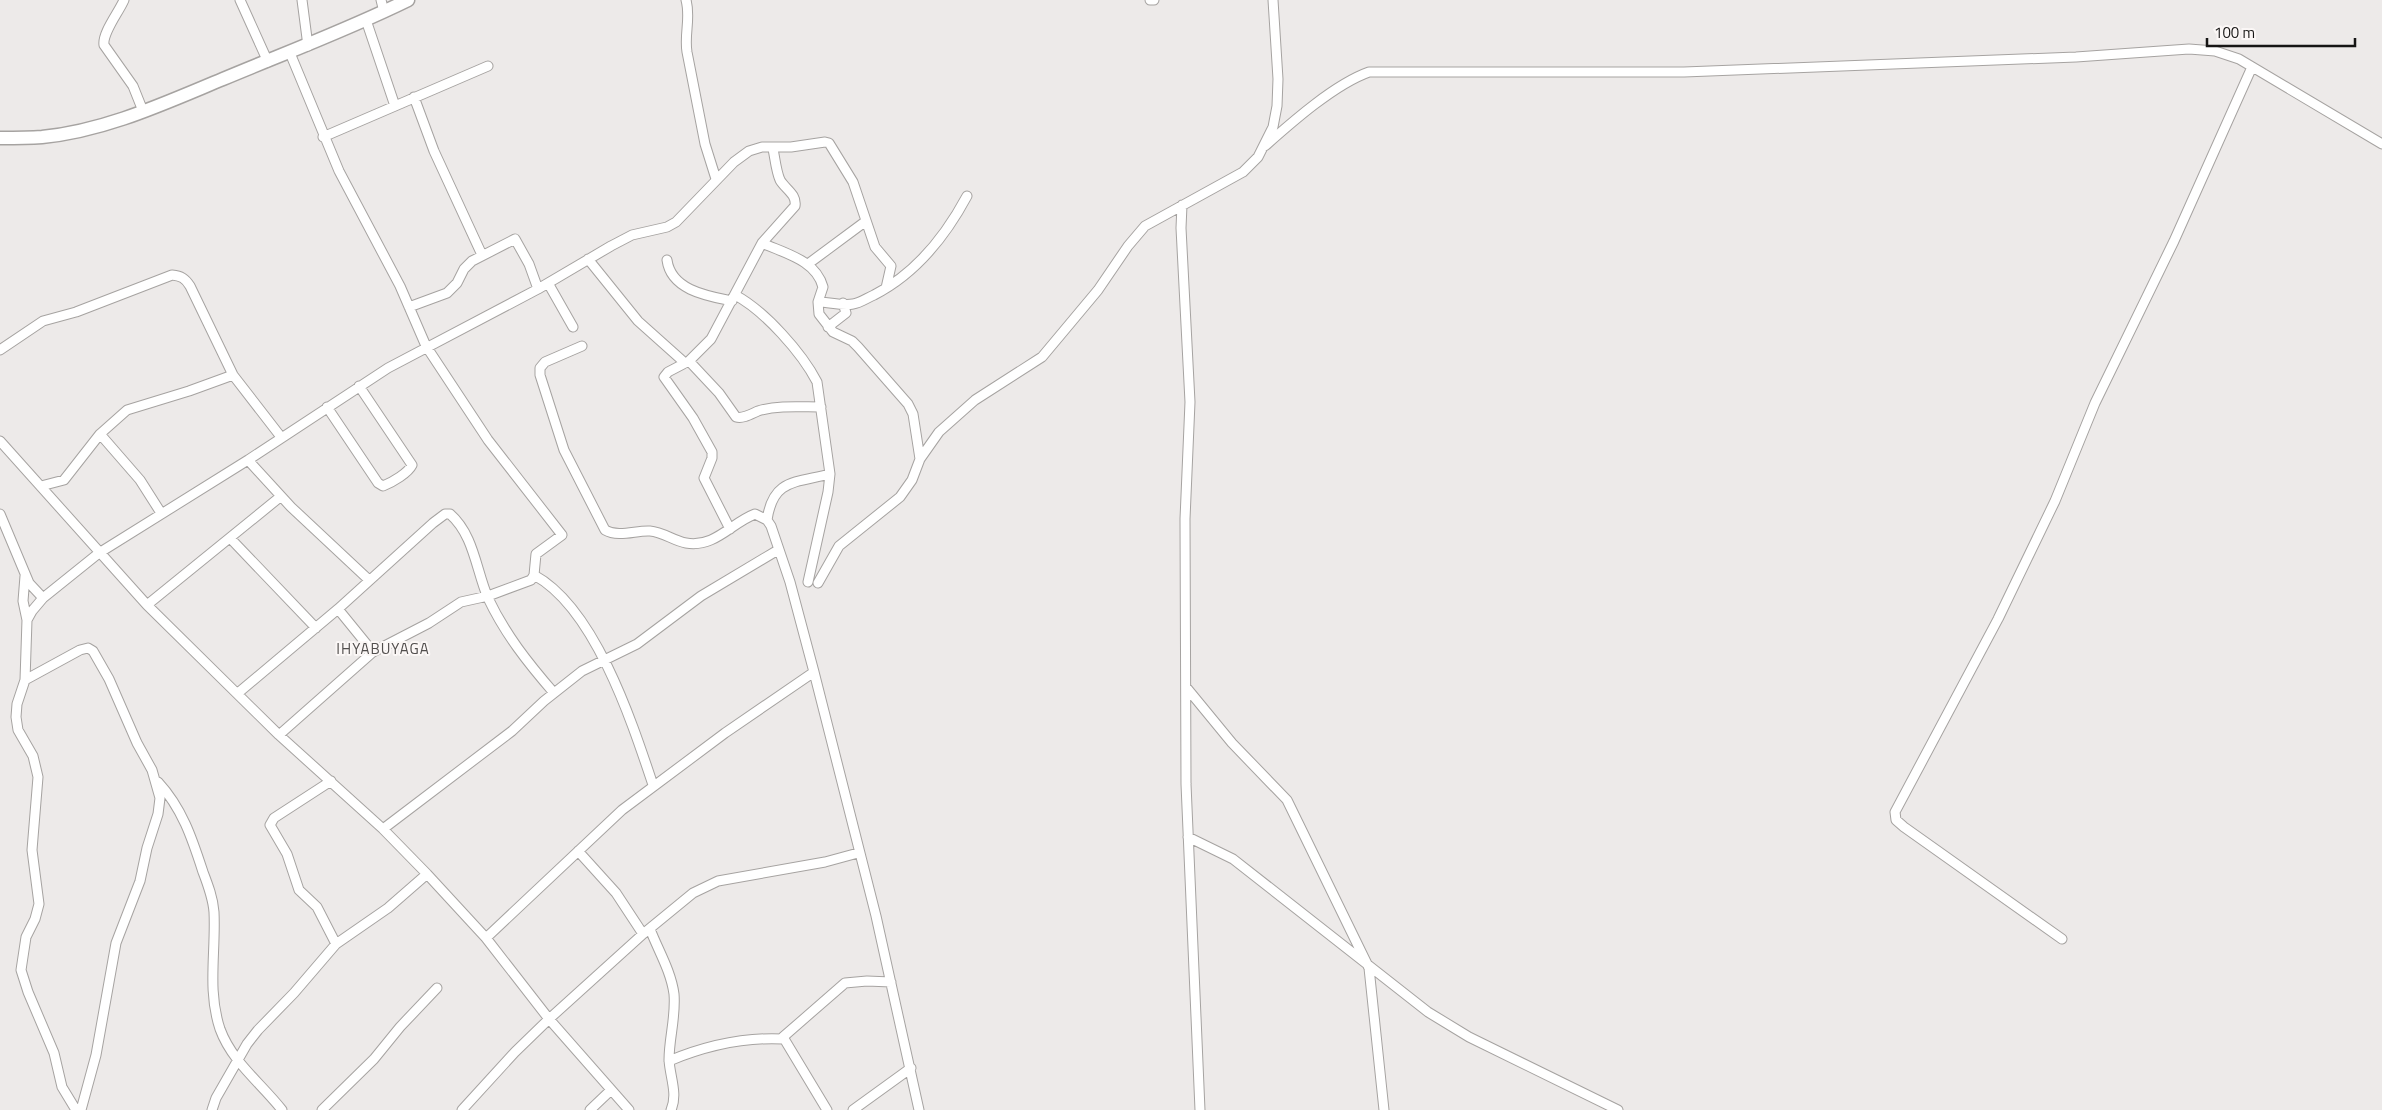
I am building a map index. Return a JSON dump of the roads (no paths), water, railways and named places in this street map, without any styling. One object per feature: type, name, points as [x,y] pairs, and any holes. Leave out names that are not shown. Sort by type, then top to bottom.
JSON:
[{"type":"street","points":[[124,0],[104,40],[107,50],[133,86],[143,111]]},
{"type":"street","points":[[240,0],[268,62]]},
{"type":"street","points":[[302,0],[308,46]]},
{"type":"street","points":[[0,138],[51,135],[96,126],[143,111],[308,46],[366,20],[383,6],[408,0]]},
{"type":"street","points":[[686,0],[689,15],[686,42],[687,52],[705,144],[716,179]]},
{"type":"street","points":[[818,583],[839,546],[900,497],[912,480],[920,459],[947,424],[975,400],[1042,357],[1092,297],[1128,246],[1146,226],[1182,204],[1243,172],[1255,162],[1265,146],[1273,127],[1277,106],[1278,78],[1273,0]]},
{"type":"street","points":[[366,20],[394,106]]},
{"type":"street","points":[[1265,146],[1329,96],[1359,76],[1369,72],[1684,72],[2076,57],[2189,49],[2215,51],[2240,59],[2382,144]]},
{"type":"street","points":[[279,734],[372,652],[429,623],[461,602],[488,596],[528,582],[534,575],[536,554],[560,538],[562,532],[488,440],[426,346],[386,258],[339,171],[290,53]]},
{"type":"street","points":[[324,136],[488,66]]},
{"type":"street","points":[[2062,939],[1904,827],[1896,820],[1895,812],[1998,619],[2051,510],[2095,403],[2174,241],[2252,67]]},
{"type":"street","points":[[414,97],[434,150],[482,254]]},
{"type":"street","points":[[27,620],[43,598],[98,553],[248,460],[281,436],[359,386],[426,346],[538,289],[632,235],[667,227],[676,222],[716,179],[749,151],[762,148],[772,149],[828,142],[853,182],[875,247],[891,266],[886,288]]},
{"type":"street","points":[[730,528],[704,478],[713,456],[706,438],[664,380],[665,374],[687,362],[711,339],[762,243],[793,210],[796,204],[788,188],[781,180],[772,149]]},
{"type":"street","points":[[818,302],[855,304],[886,288],[920,261],[956,218],[967,196]]},
{"type":"street","points":[[1182,204],[1181,228],[1190,402],[1185,519],[1188,837],[1200,1110]]},
{"type":"street","points":[[808,264],[866,221]]},
{"type":"street","points":[[409,307],[453,289],[468,265],[482,254],[515,239],[529,264],[538,289]]},
{"type":"street","points":[[762,243],[808,264],[821,280],[823,287],[818,302],[819,314],[828,327],[838,336],[852,341],[858,347],[908,404],[913,414],[920,459]]},
{"type":"street","points":[[588,259],[638,321],[687,362],[719,393],[736,417],[740,418],[760,410],[776,408],[821,407]]},
{"type":"street","points":[[667,260],[670,273],[677,280],[701,294],[733,298],[763,316],[810,369],[817,382],[830,474],[828,492],[815,542],[808,582]]},
{"type":"street","points":[[0,350],[43,322],[76,312],[172,275],[185,278],[233,374],[281,436]]},
{"type":"street","points":[[548,283],[574,327]]},
{"type":"street","points":[[828,327],[846,313],[843,303]]},
{"type":"street","points":[[582,346],[545,362],[540,368],[540,375],[564,450],[602,527],[615,534],[649,530],[687,544],[707,542],[755,514],[767,520]]},
{"type":"street","points":[[41,486],[64,480],[100,434],[126,410],[189,391],[233,374]]},
{"type":"street","points":[[327,407],[378,483],[383,486],[410,469],[412,464],[359,386]]},
{"type":"street","points":[[100,434],[140,480],[161,513]]},
{"type":"street","points":[[0,441],[98,553],[147,605],[279,734],[383,829],[427,874],[486,938],[549,1019],[629,1110]]},
{"type":"street","points":[[248,460],[280,497],[369,580]]},
{"type":"street","points":[[830,474],[780,489],[770,501],[767,520],[790,582],[814,672],[891,982],[919,1110]]},
{"type":"street","points":[[147,605],[280,497]]},
{"type":"street","points":[[0,514],[25,575],[43,598]]},
{"type":"street","points":[[238,694],[338,609],[432,523],[445,514],[450,514],[456,519],[467,539],[488,596],[517,648],[554,693]]},
{"type":"street","points":[[230,538],[316,628]]},
{"type":"street","points":[[383,829],[512,731],[554,693],[582,671],[637,644],[700,596],[778,550]]},
{"type":"street","points":[[25,575],[23,601],[27,620],[25,680],[17,704],[16,723],[33,756],[38,777],[32,850],[38,904],[35,919],[24,943],[21,970],[28,992],[54,1052],[62,1088],[76,1110]]},
{"type":"street","points":[[534,575],[547,582],[568,605],[604,659],[633,728],[653,785]]},
{"type":"street","points":[[338,609],[372,652]]},
{"type":"street","points":[[25,680],[80,650],[88,648],[93,651],[109,679],[160,791],[158,814],[147,848],[140,881],[116,943],[96,1055],[81,1110]]},
{"type":"street","points":[[486,938],[622,810],[653,785],[814,672]]},
{"type":"street","points":[[1186,687],[1232,743],[1287,800],[1369,968],[1384,1110]]},
{"type":"street","points":[[156,779],[176,804],[186,822],[213,900],[214,949],[212,973],[215,1006],[226,1043],[237,1061],[270,1094],[282,1110]]},
{"type":"street","points":[[331,781],[274,818],[270,825],[287,854],[299,890],[317,907],[336,944]]},
{"type":"street","points":[[1188,837],[1233,859],[1369,968],[1428,1012],[1468,1036],[1618,1110]]},
{"type":"street","points":[[578,851],[647,931],[672,981],[674,996],[669,1061],[674,1100],[671,1110]]},
{"type":"street","points":[[462,1110],[549,1019],[647,931],[693,893],[718,881],[809,865],[858,852]]},
{"type":"street","points":[[212,1110],[216,1098],[237,1061],[258,1030],[294,994],[336,944],[388,908],[427,874]]},
{"type":"street","points":[[783,1038],[786,1033],[845,983],[891,982]]},
{"type":"street","points":[[322,1110],[374,1059],[400,1027],[437,988]]},
{"type":"street","points":[[669,1061],[686,1054],[750,1039],[783,1038]]},
{"type":"street","points":[[783,1038],[827,1110]]},
{"type":"street","points":[[853,1110],[911,1068]]},
{"type":"street","points":[[590,1110],[611,1090]]},
{"type":"district","name":"IHYABUYAGA","points":[[383,649]]}]
